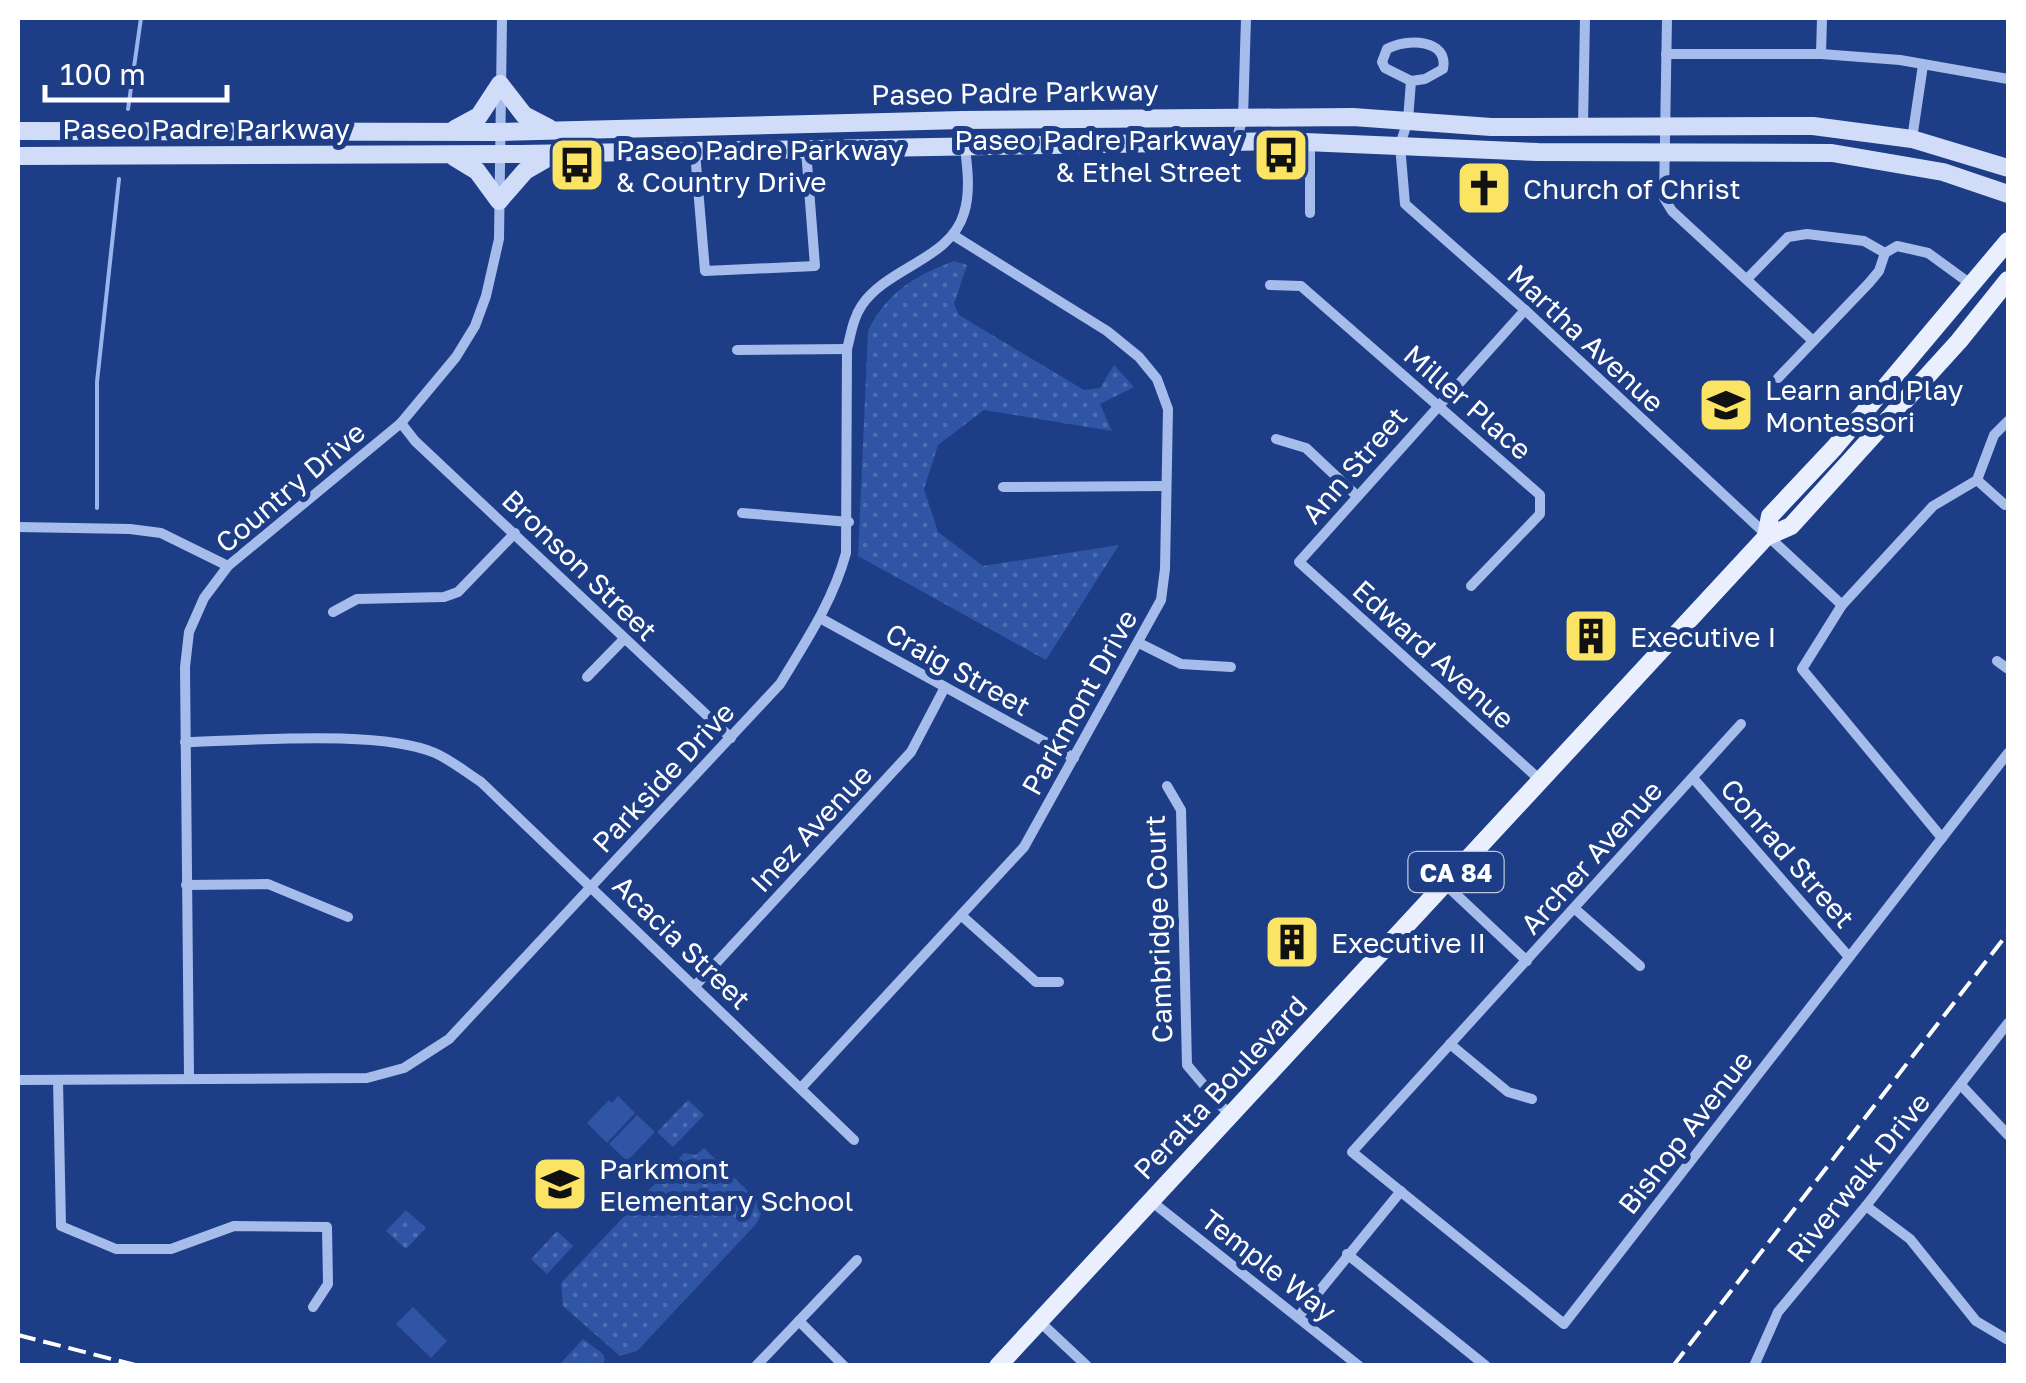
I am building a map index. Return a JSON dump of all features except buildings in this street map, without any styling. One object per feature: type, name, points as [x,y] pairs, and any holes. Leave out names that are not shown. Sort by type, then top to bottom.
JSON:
[{"type":"main road","points":[[450,132],[479,116],[500,84],[524,115],[554,131]]},
{"type":"main road","name":"Paseo Padre Parkway","points":[[18,131],[499,132],[962,120],[1243,118],[1408,120],[1492,128],[1813,126],[1912,139],[2008,168]]},
{"type":"main road","name":"Paseo Padre Parkway","points":[[18,156],[499,155],[1236,140],[1460,150],[1862,156],[1943,172],[2008,194]]},
{"type":"main road","points":[[450,155],[478,171],[500,201],[525,172],[556,154]]},
{"type":"main road","name":"Peralta Boulevard","points":[[1766,536],[1770,516],[1834,448],[2008,241]]},
{"type":"main road","name":"Peralta Boulevard","points":[[998,1366],[1766,536],[1792,526],[2008,280]]},
{"type":"main road","points":[[1985,308],[2004,302],[2008,296]]},
{"type":"street","name":"Country Drive","points":[[189,1077],[185,668],[189,632],[204,598],[228,566],[401,423],[456,357],[474,326],[486,296],[499,239],[502,18]]},
{"type":"street","points":[[1236,140],[1243,118],[1246,18]]},
{"type":"street","points":[[1583,125],[1585,18]]},
{"type":"street","points":[[1667,18],[1664,198],[1812,340]]},
{"type":"street","points":[[1821,54],[1822,18]]},
{"type":"street","points":[[1403,44],[1435,46],[1442,51],[1443,69],[1426,80],[1411,81],[1385,68],[1383,54],[1387,49],[1403,44]]},
{"type":"street","points":[[1666,54],[1821,54],[1900,60],[2008,80]]},
{"type":"street","points":[[1912,139],[1923,65]]},
{"type":"street","name":"Martha Avenue","points":[[1411,81],[1408,120],[1400,145],[1404,204],[1842,605]]},
{"type":"street","points":[[953,235],[964,214],[962,120]]},
{"type":"street","points":[[1310,142],[1310,214]]},
{"type":"street","points":[[695,152],[704,271],[815,266],[806,150]]},
{"type":"street","points":[[1747,279],[1788,237],[1806,234],[1864,241],[1885,253]]},
{"type":"street","name":"Parkside Drive","points":[[18,1080],[376,1076],[404,1068],[449,1039],[780,684],[820,618],[843,565],[849,522],[847,349],[854,322],[874,292],[953,235]]},
{"type":"street","name":"Parkmont Drive","points":[[801,1088],[1024,847],[1162,600],[1168,409],[1157,379],[1138,356],[1107,332],[953,235]]},
{"type":"street","points":[[1778,378],[1869,283],[1885,253],[1897,246],[1928,253],[1972,286]]},
{"type":"street","name":"Miller Place","points":[[1270,285],[1302,286],[1540,495],[1540,514],[1471,586]]},
{"type":"street","name":"Ann Street","points":[[1299,562],[1524,310]]},
{"type":"street","points":[[737,350],[847,349]]},
{"type":"street","points":[[1942,838],[1802,669],[1842,605],[1933,506],[1977,480],[1994,435],[2008,420]]},
{"type":"street","name":"Bronson Street","points":[[401,423],[731,738]]},
{"type":"street","points":[[1276,440],[1306,448],[1356,495]]},
{"type":"street","points":[[1977,480],[2005,506]]},
{"type":"street","points":[[1002,488],[1165,486]]},
{"type":"street","points":[[742,513],[849,522]]},
{"type":"street","points":[[18,527],[161,532],[228,566]]},
{"type":"street","points":[[333,612],[358,598],[444,597],[458,592],[514,533]]},
{"type":"street","name":"Edward Avenue","points":[[1299,562],[1539,779]]},
{"type":"street","name":"Craig Street","points":[[820,618],[1074,758]]},
{"type":"street","points":[[587,678],[624,638]]},
{"type":"street","points":[[1138,643],[1181,664],[1230,667]]},
{"type":"street","points":[[1997,661],[2008,669]]},
{"type":"street","name":"Inez Avenue","points":[[695,986],[905,760],[944,689]]},
{"type":"street","name":"Archer Avenue","points":[[1352,1152],[1742,724]]},
{"type":"street","name":"Acacia Street","points":[[185,742],[349,740],[395,743],[435,753],[481,782],[854,1140]]},
{"type":"street","name":"Bishop Avenue","points":[[1352,1152],[1564,1324],[2008,753]]},
{"type":"street","name":"Conrad Street","points":[[1693,778],[1849,958]]},
{"type":"street","name":"Cambridge Court","points":[[1168,786],[1181,810],[1186,1065],[1230,1116]]},
{"type":"street","points":[[186,884],[268,884],[348,917]]},
{"type":"street","points":[[1445,884],[1527,961]]},
{"type":"street","points":[[1574,908],[1640,966]]},
{"type":"street","points":[[962,916],[1036,982],[1060,982]]},
{"type":"street","name":"Riverwalk Drive","points":[[1754,1366],[1778,1312],[2008,1023]]},
{"type":"street","points":[[1450,1044],[1508,1092],[1532,1099]]},
{"type":"street","points":[[58,1080],[61,1226],[116,1249],[171,1249],[234,1226],[327,1227],[328,1284],[313,1307]]},
{"type":"street","points":[[1961,1086],[2008,1134]]},
{"type":"street","points":[[1299,1316],[1401,1191]]},
{"type":"street","name":"Temple Way","points":[[1151,1201],[1359,1366]]},
{"type":"street","points":[[1866,1206],[1910,1239],[1976,1321],[2008,1340]]},
{"type":"street","points":[[1347,1254],[1486,1366]]},
{"type":"street","points":[[756,1366],[858,1260]]},
{"type":"street","points":[[799,1321],[844,1366]]},
{"type":"street","points":[[1039,1321],[1087,1366]]},
{"type":"shaded area","points":[[954,261],[967,265],[954,304],[959,315],[1084,390],[1100,388],[1114,365],[1134,387],[1100,404],[1112,431],[984,410],[938,445],[924,489],[938,532],[983,566],[1119,545],[1046,660],[858,556],[868,331],[884,306],[903,287]]},
{"type":"shaded area","points":[[618,1096],[635,1113],[607,1143],[587,1123]]},
{"type":"shaded area","points":[[688,1100],[704,1115],[673,1147],[657,1132]]},
{"type":"shaded area","points":[[637,1115],[655,1132],[627,1161],[609,1144]]},
{"type":"shaded area","points":[[704,1148],[756,1199],[761,1214],[757,1223],[637,1351],[620,1356],[563,1306],[561,1283],[684,1153],[696,1155]]},
{"type":"shaded area","points":[[406,1210],[426,1228],[406,1249],[386,1231]]},
{"type":"shaded area","points":[[557,1231],[573,1246],[547,1274],[531,1259]]},
{"type":"shaded area","points":[[413,1307],[447,1341],[431,1358],[396,1324]]},
{"type":"shaded area","points":[[583,1339],[603,1354],[602,1365],[559,1365]]},
{"type":"waterway","points":[[128,109],[141,18]]},
{"type":"waterway","points":[[97,508],[97,382],[119,179]]},
{"type":"railway","points":[[1673,1366],[2008,933]]},
{"type":"railway","points":[[18,1335],[139,1366]]},
{"type":"place","name":"Paseo Padre Parkway & Ethel Street","points":[[1281,155]]},
{"type":"place","name":"Paseo Padre Parkway & Country Drive","points":[[577,165]]},
{"type":"place","name":"Church of Christ","points":[[1484,188]]},
{"type":"place","name":"Learn and Play Montessori","points":[[1726,405]]},
{"type":"place","name":"Executive I","points":[[1591,636]]},
{"type":"place","name":"Executive II","points":[[1292,942]]},
{"type":"place","name":"Parkmont Elementary School","points":[[560,1184]]}]
